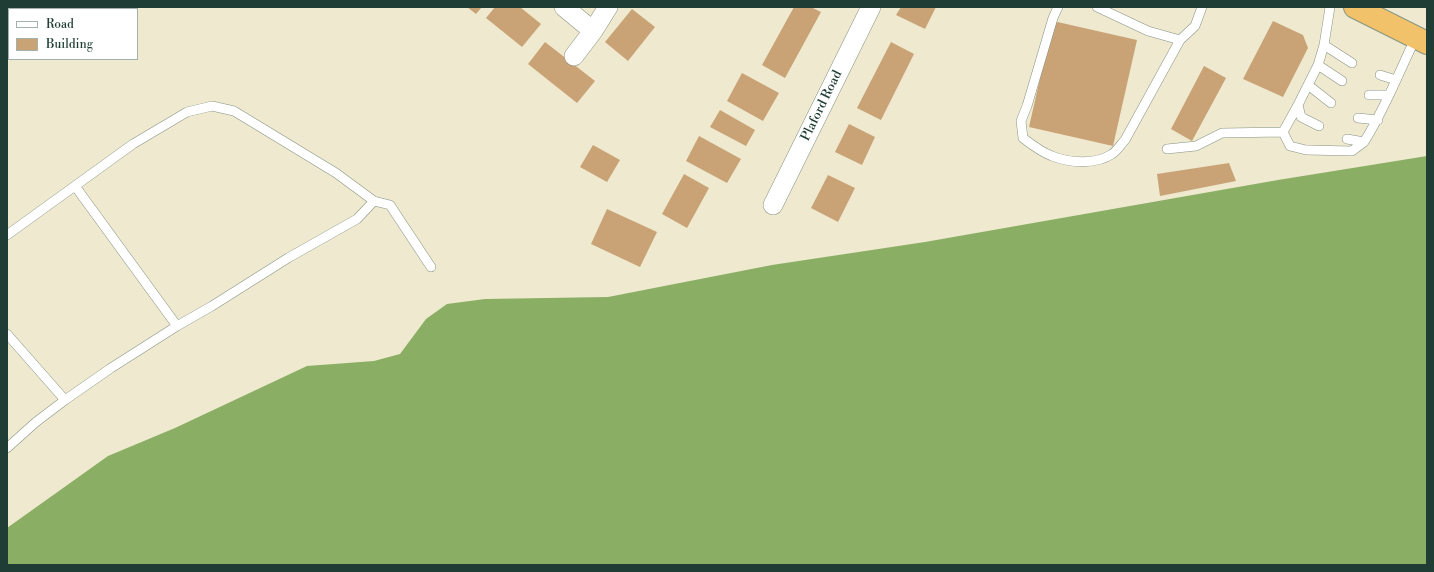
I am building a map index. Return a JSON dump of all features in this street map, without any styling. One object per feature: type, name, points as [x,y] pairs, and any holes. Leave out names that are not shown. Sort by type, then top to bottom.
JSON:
[{"type":"highway","points":[[1355,7],[1422,40]]},
{"type":"street","points":[[564,7],[593,30]]},
{"type":"street","points":[[574,56],[608,7]]},
{"type":"street","name":"Plaford Road","points":[[774,205],[871,7]]},
{"type":"lane","points":[[1058,7],[1053,18],[1027,106],[1021,121],[1023,138],[1033,146],[1052,156],[1074,162],[1097,161],[1113,154],[1125,140],[1180,40],[1195,26],[1202,7]]},
{"type":"lane","points":[[1098,7],[1148,31],[1180,40]]},
{"type":"lane","points":[[1283,132],[1318,65],[1324,45],[1330,7]]},
{"type":"lane","points":[[1283,132],[1290,146],[1306,150],[1352,152],[1364,142],[1378,120],[1396,80],[1422,40]]},
{"type":"lane","points":[[1324,45],[1352,63]]},
{"type":"lane","points":[[1318,65],[1342,82]]},
{"type":"lane","points":[[1380,75],[1396,80]]},
{"type":"lane","points":[[1308,84],[1331,103]]},
{"type":"lane","points":[[1369,95],[1388,95]]},
{"type":"lane","points":[[1298,105],[1301,117],[1320,126]]},
{"type":"lane","points":[[7,235],[133,144],[187,112],[212,106],[234,111],[336,173],[374,202],[390,205],[432,267]]},
{"type":"lane","points":[[1358,118],[1378,120]]},
{"type":"lane","points":[[1167,149],[1196,146],[1222,132],[1283,132]]},
{"type":"lane","points":[[1347,139],[1364,142]]},
{"type":"lane","points":[[75,186],[177,326]]},
{"type":"lane","points":[[7,448],[36,422],[65,400],[177,326],[212,306],[288,258],[357,219],[374,202]]},
{"type":"lane","points":[[7,334],[65,400]]},
{"type":"green space","points":[[1427,156],[1427,565],[7,565],[7,528],[108,456],[175,428],[307,366],[374,361],[400,354],[426,319],[447,304],[485,299],[608,297],[772,265],[925,242],[1278,180]]},
{"type":"building","points":[[7,7],[34,7],[8,8],[7,13]]},
{"type":"building","points":[[467,7],[482,7],[476,14]]},
{"type":"building","points":[[495,7],[520,7],[541,24],[522,47],[486,18]]},
{"type":"building","points":[[794,7],[811,7],[821,12],[785,78],[762,65]]},
{"type":"building","points":[[901,7],[936,7],[925,29],[896,15]]},
{"type":"building","points":[[632,9],[655,27],[628,61],[605,42]]},
{"type":"building","points":[[1053,21],[1137,40],[1113,146],[1029,127]]},
{"type":"building","points":[[1273,21],[1303,35],[1308,48],[1283,97],[1243,79]]},
{"type":"building","points":[[545,42],[595,81],[577,103],[528,64]]},
{"type":"building","points":[[891,42],[914,54],[881,120],[857,108]]},
{"type":"building","points":[[1204,66],[1226,78],[1192,141],[1171,129]]},
{"type":"building","points":[[742,73],[779,93],[763,121],[727,101]]},
{"type":"building","points":[[720,110],[755,130],[746,146],[710,127]]},
{"type":"building","points":[[849,124],[875,137],[862,165],[835,152]]},
{"type":"building","points":[[699,136],[741,159],[727,183],[686,161]]},
{"type":"building","points":[[593,145],[620,160],[607,182],[580,167]]},
{"type":"building","points":[[1229,163],[1236,181],[1160,196],[1157,174]]},
{"type":"building","points":[[684,174],[709,188],[687,228],[662,214]]},
{"type":"building","points":[[828,175],[855,188],[838,222],[811,208]]},
{"type":"building","points":[[607,209],[657,232],[640,267],[591,244]]}]
